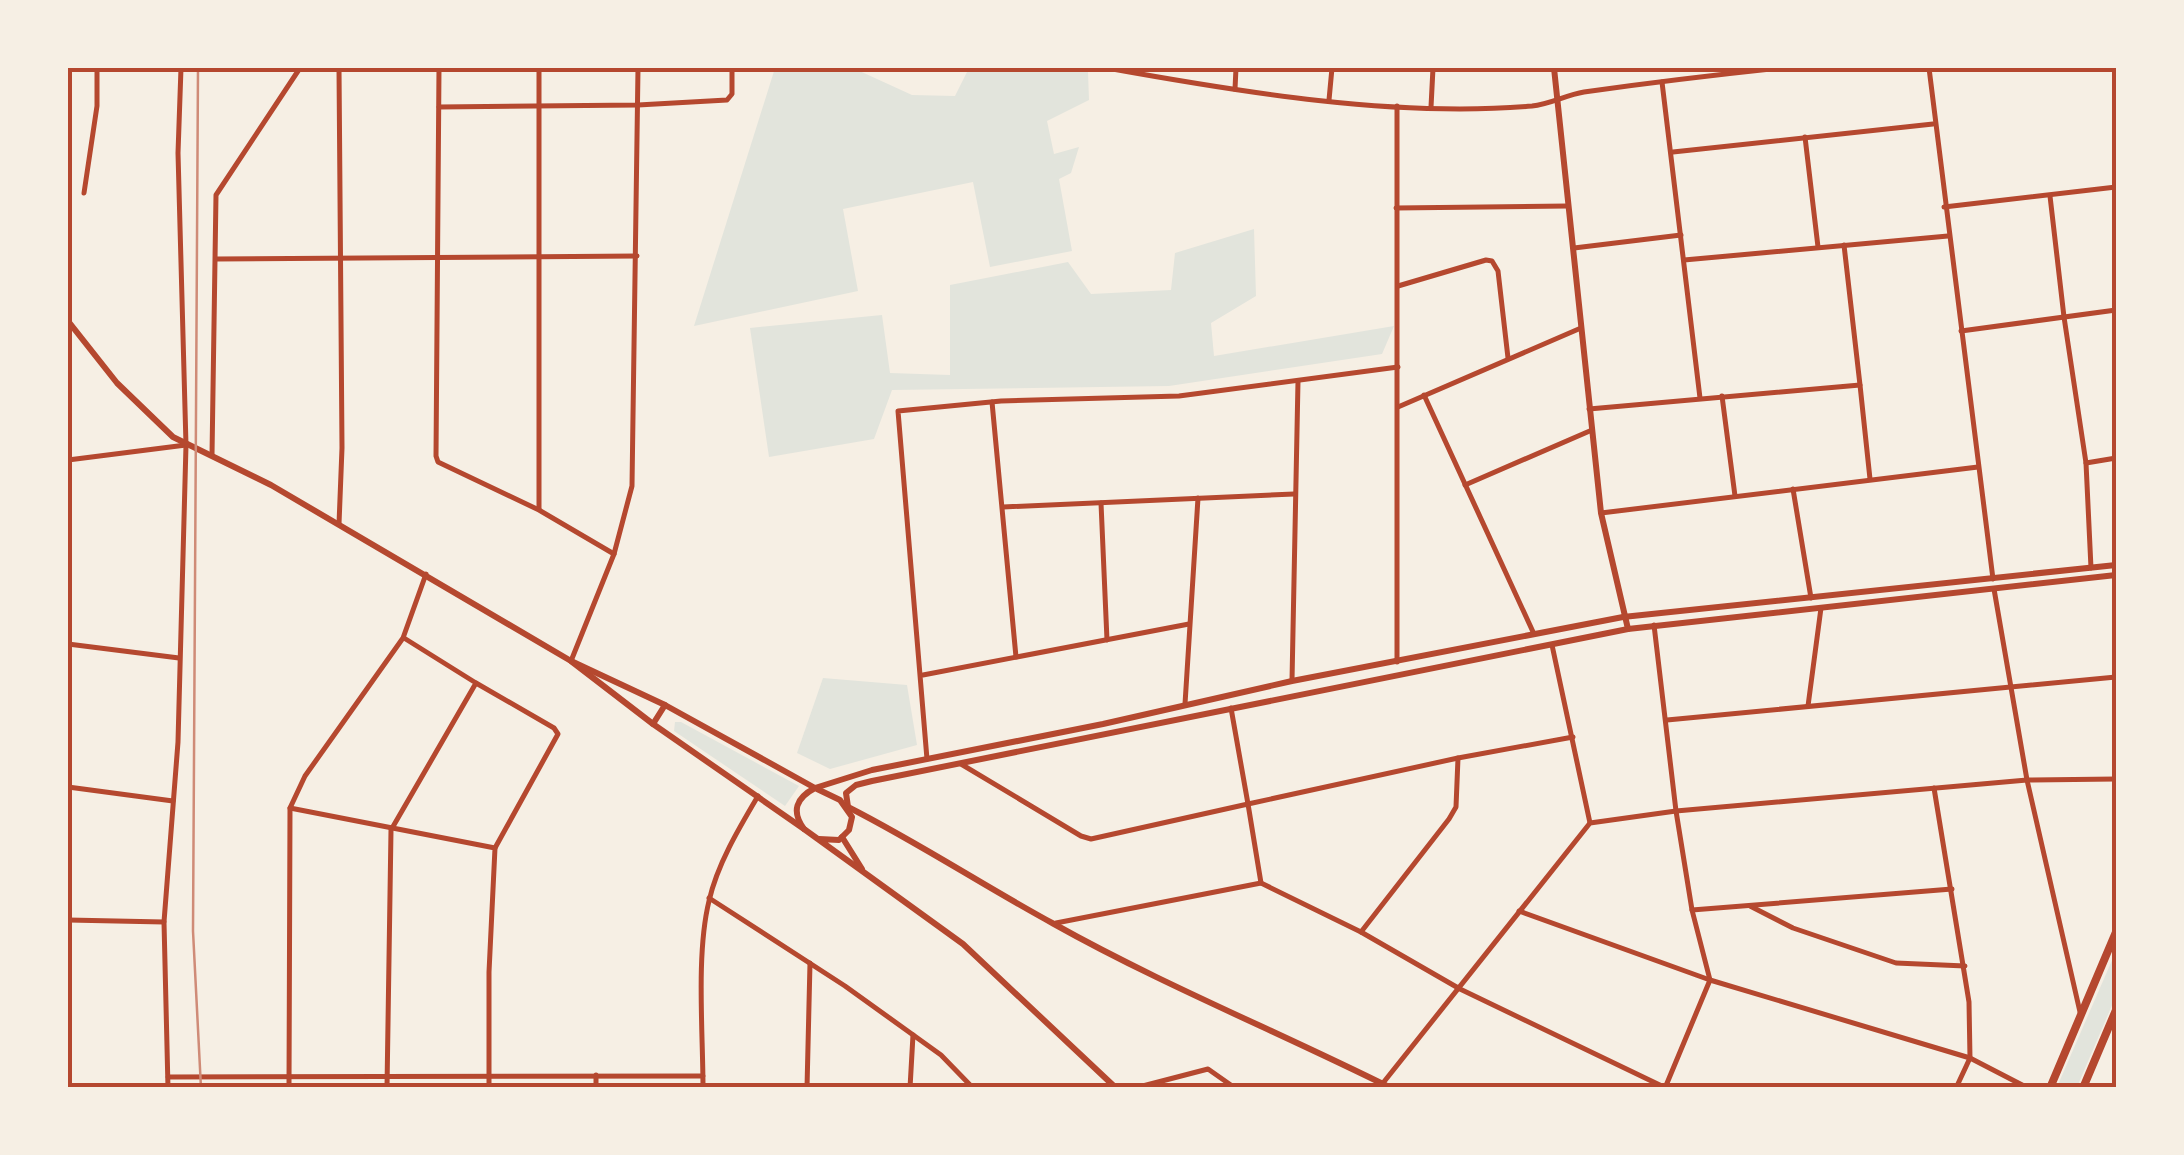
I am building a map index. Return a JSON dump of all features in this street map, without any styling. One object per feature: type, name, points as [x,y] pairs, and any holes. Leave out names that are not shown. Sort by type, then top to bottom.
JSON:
[{"type":"main road","points":[[2050,1088],[2116,932]]},
{"type":"main road","points":[[2084,1088],[2116,1010]]},
{"type":"street","points":[[84,193],[97,106],[97,68]]},
{"type":"street","points":[[168,1088],[164,922],[179,726],[186,445],[178,152],[181,68]]},
{"type":"street","points":[[212,455],[218,189],[300,68]]},
{"type":"street","points":[[339,68],[339,524]]},
{"type":"street","points":[[439,68],[438,462],[539,510],[614,554]]},
{"type":"street","points":[[539,68],[539,510]]},
{"type":"street","points":[[571,661],[614,554],[632,486],[638,68]]},
{"type":"street","points":[[439,107],[727,100],[732,94],[732,68]]},
{"type":"street","points":[[1107,68],[1138,70],[1234,89],[1431,107],[1534,106],[1579,93],[1781,68]]},
{"type":"street","points":[[1234,89],[1236,68]]},
{"type":"street","points":[[1329,100],[1332,68]]},
{"type":"street","points":[[1431,107],[1433,68]]},
{"type":"street","points":[[1554,68],[1601,513],[1628,629]]},
{"type":"street","points":[[1928,68],[1994,589],[2027,780],[2081,1017]]},
{"type":"street","points":[[1662,82],[1700,398]]},
{"type":"street","points":[[1397,106],[1398,674]]},
{"type":"street","points":[[1672,152],[1933,124]]},
{"type":"street","points":[[1805,137],[1818,247]]},
{"type":"street","points":[[1944,206],[2116,188]]},
{"type":"street","points":[[2050,196],[2086,463],[2091,568]]},
{"type":"street","points":[[1396,208],[1569,206]]},
{"type":"street","points":[[1574,248],[1681,235]]},
{"type":"street","points":[[1684,260],[1948,236]]},
{"type":"street","points":[[1844,245],[1870,480]]},
{"type":"street","points":[[216,258],[636,256]]},
{"type":"street","points":[[1398,286],[1486,260],[1492,262],[1498,271],[1508,358]]},
{"type":"street","points":[[1962,331],[2116,310]]},
{"type":"street","points":[[68,321],[117,383],[161,427],[186,445],[212,455],[339,524],[571,661],[665,704],[899,832],[1053,924],[1185,993],[1391,1088]]},
{"type":"street","points":[[1398,407],[1581,328]]},
{"type":"street","points":[[927,759],[897,415],[904,409],[1179,396],[1398,367]]},
{"type":"street","points":[[1292,680],[1298,381]]},
{"type":"street","points":[[1590,409],[1860,385]]},
{"type":"street","points":[[1424,395],[1534,634]]},
{"type":"street","points":[[1722,396],[1735,496]]},
{"type":"street","points":[[992,402],[1016,657]]},
{"type":"street","points":[[1465,485],[1592,430]]},
{"type":"street","points":[[68,460],[186,445]]},
{"type":"street","points":[[2086,463],[2116,458]]},
{"type":"street","points":[[1601,513],[1978,468]]},
{"type":"street","points":[[1793,489],[1811,598]]},
{"type":"street","points":[[1003,507],[1294,494]]},
{"type":"street","points":[[1184,704],[1198,498]]},
{"type":"street","points":[[1100,504],[1107,640]]},
{"type":"street","points":[[804,829],[797,818],[799,798],[815,788],[872,770],[1292,680],[1623,618],[2116,565]]},
{"type":"street","points":[[289,1088],[290,808],[305,776],[403,638],[426,574]]},
{"type":"street","points":[[851,824],[846,793],[856,785],[1552,642],[1628,629],[2116,575]]},
{"type":"street","points":[[1808,706],[1822,608]]},
{"type":"street","points":[[922,676],[1189,624]]},
{"type":"street","points":[[1053,924],[1260,883],[1361,932],[1460,988],[1665,1087],[1710,980],[1692,910],[1676,811],[1654,626]]},
{"type":"street","points":[[403,638],[558,734],[495,848],[489,1088]]},
{"type":"street","points":[[1552,642],[1590,823]]},
{"type":"street","points":[[68,644],[180,658]]},
{"type":"street","points":[[571,661],[653,724],[963,944],[1116,1088]]},
{"type":"street","points":[[1666,720],[2116,676]]},
{"type":"street","points":[[387,1088],[391,830],[476,682]]},
{"type":"street","points":[[1228,695],[1260,883]]},
{"type":"street","points":[[653,724],[665,704]]},
{"type":"street","points":[[961,764],[1081,836],[1091,838],[1458,758],[1574,737]]},
{"type":"street","points":[[1361,932],[1450,819],[1457,797],[1458,758]]},
{"type":"street","points":[[1382,1084],[1590,823],[1676,811],[2027,780],[2116,779]]},
{"type":"street","points":[[68,787],[173,801]]},
{"type":"street","points":[[1934,788],[1965,966],[1970,1058],[1956,1088]]},
{"type":"street","points":[[703,1088],[704,927],[709,898],[758,796]]},
{"type":"street","points":[[290,808],[495,848]]},
{"type":"street","points":[[869,878],[842,836],[852,818],[899,832]]},
{"type":"street","points":[[819,839],[832,842],[845,836]]},
{"type":"street","points":[[1692,910],[1952,889]]},
{"type":"street","points":[[709,898],[941,1055],[973,1088]]},
{"type":"street","points":[[1748,905],[1793,928],[1896,963],[1965,966]]},
{"type":"street","points":[[1520,911],[1710,980],[1970,1058],[2028,1088]]},
{"type":"street","points":[[68,920],[164,922]]},
{"type":"street","points":[[807,1088],[810,964]]},
{"type":"street","points":[[910,1088],[913,1035]]},
{"type":"street","points":[[2106,1038],[2116,1038]]},
{"type":"street","points":[[1135,1088],[1208,1069],[1235,1088]]},
{"type":"street","points":[[596,1075],[596,1088]]},
{"type":"street","points":[[168,1077],[703,1076]]},
{"type":"shaded area","points":[[775,68],[853,68],[912,95],[955,96],[969,68],[1088,72],[1089,100],[1047,121],[1054,154],[1079,147],[1071,173],[1059,179],[1072,251],[990,267],[973,182],[843,209],[858,291],[694,326]]},
{"type":"shaded area","points":[[1254,229],[1256,296],[1211,323],[1214,356],[1394,326],[1382,354],[1169,386],[892,390],[874,439],[769,457],[750,328],[882,315],[890,373],[950,375],[950,285],[1068,262],[1091,294],[1171,290],[1175,253]]},
{"type":"shaded area","points":[[823,678],[907,685],[917,745],[830,769],[797,753]]},
{"type":"shaded area","points":[[675,722],[799,786],[785,806],[674,731]]},
{"type":"shaded area","points":[[2116,951],[2116,996],[2077,1087],[2057,1087]]},
{"type":"railway","points":[[198,68],[193,931],[201,1088]]}]
